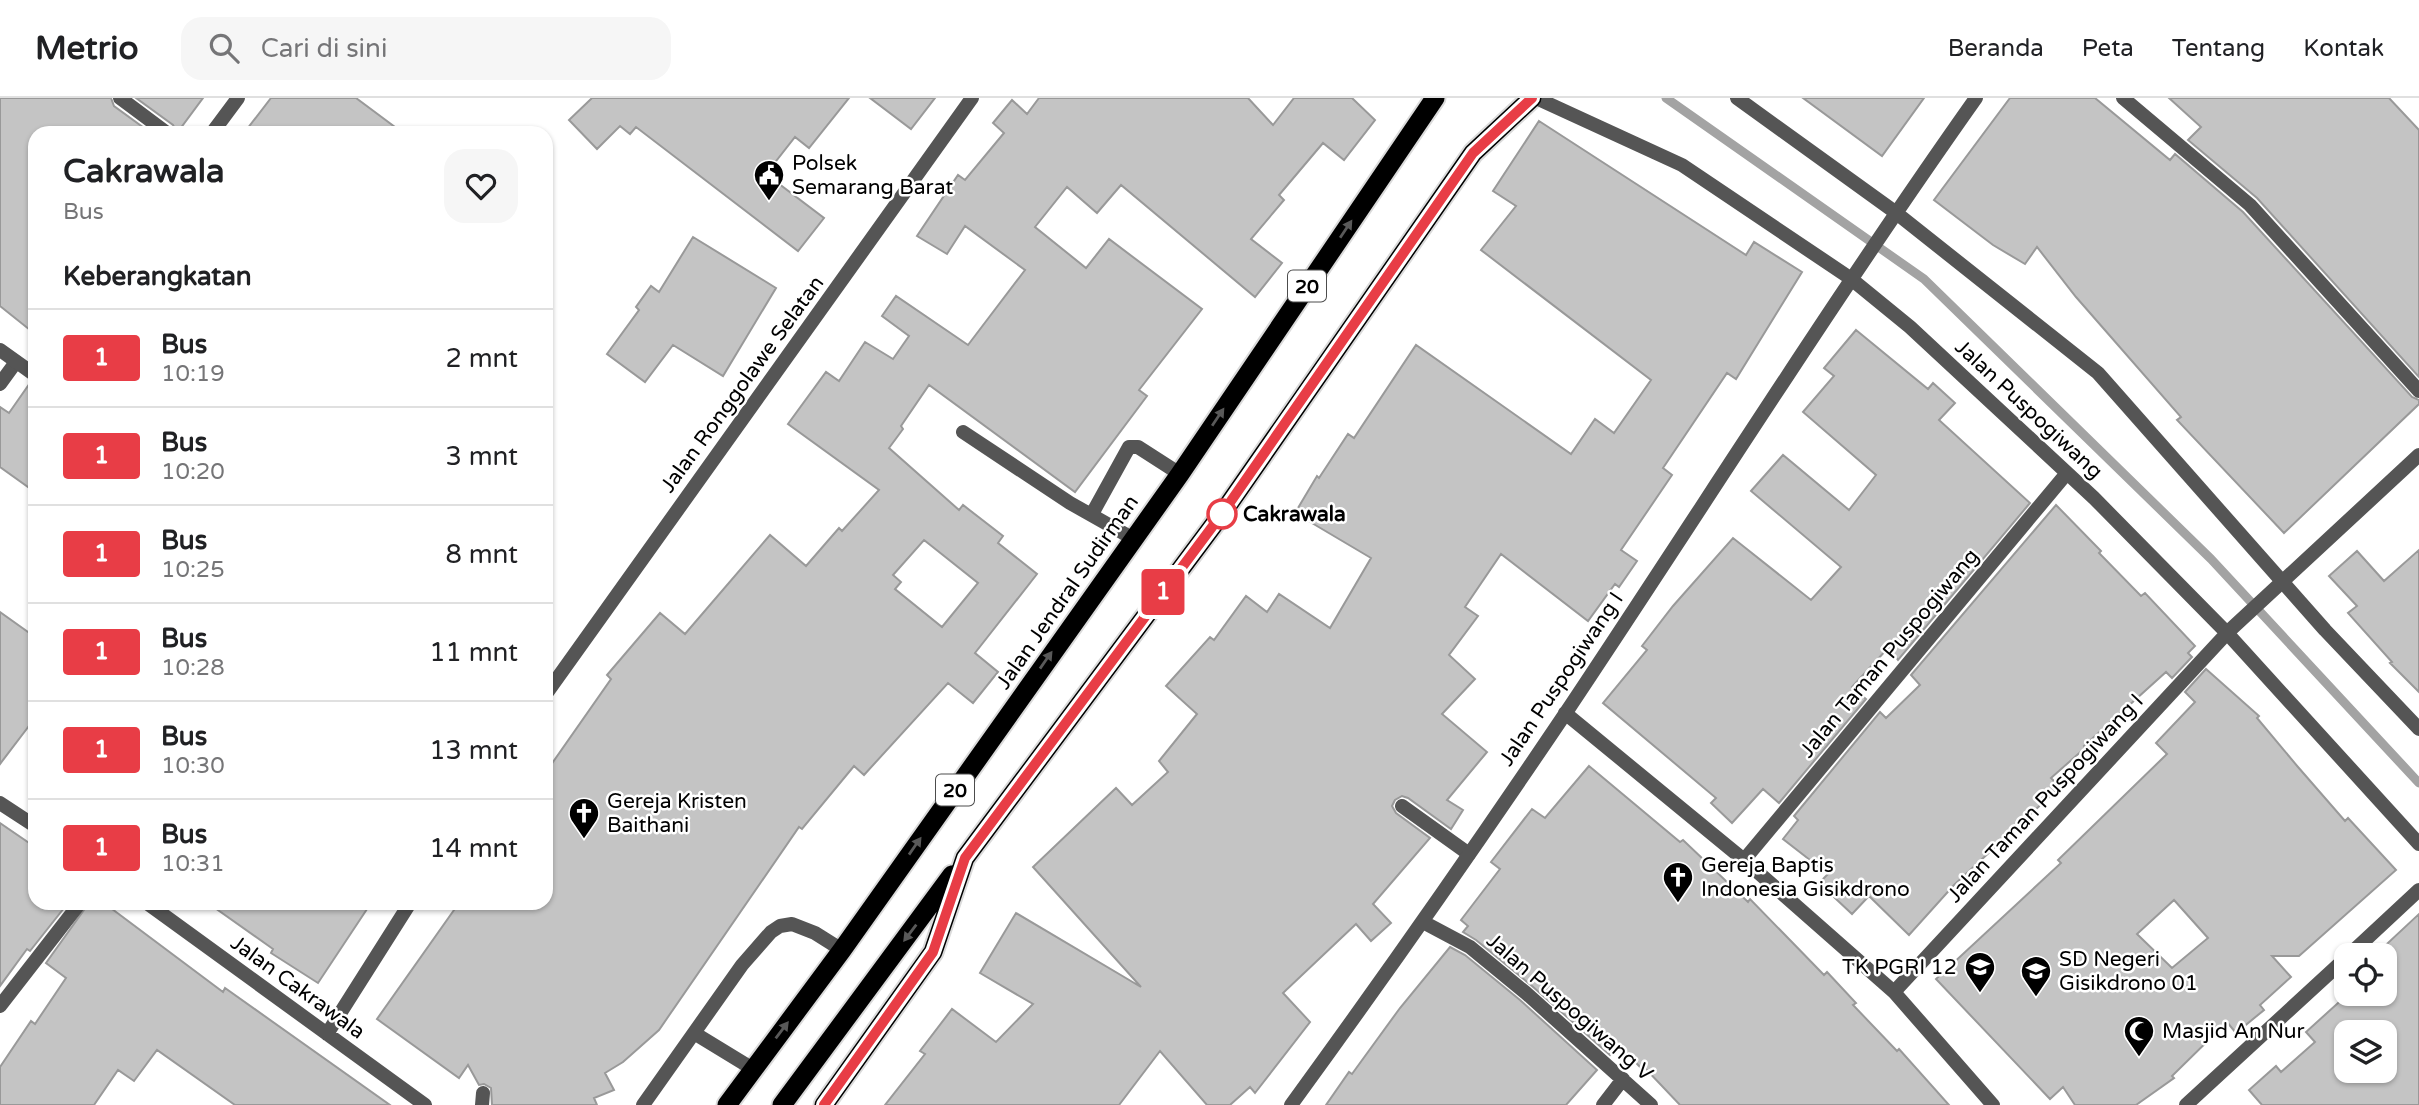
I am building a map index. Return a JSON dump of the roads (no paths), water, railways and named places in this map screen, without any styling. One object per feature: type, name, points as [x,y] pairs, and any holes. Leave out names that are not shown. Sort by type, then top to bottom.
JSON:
[{"type":"highway","name":"Jalan Jendral Sudirman","points":[[727,1105],[842,950],[1180,474],[1435,98]]},
{"type":"highway","name":"20","points":[[782,1105],[1224,511],[1473,153],[1534,98]]},
{"type":"highway","name":"20","points":[[824,1105],[933,952],[965,858]]},
{"type":"street","points":[[120,98],[158,126]]},
{"type":"street","points":[[217,126],[238,98]]},
{"type":"street","name":"Jalan Ronggolawe Selatan","points":[[553,684],[972,98]]},
{"type":"street","name":"Jalan Puspogiwang","points":[[1534,98],[1682,165],[1853,274],[2094,498],[2228,632],[2419,844]]},
{"type":"street","points":[[1737,98],[2098,373],[2282,581],[2419,730]]},
{"type":"street","name":"Jalan Puspogiwang I","points":[[1291,1105],[1423,922],[1565,713],[1853,274],[1976,98]]},
{"type":"street","points":[[2123,98],[2250,205],[2419,391]]},
{"type":"street","points":[[0,350],[28,370]]},
{"type":"street","points":[[0,384],[16,362]]},
{"type":"street","points":[[963,432],[1132,538]]},
{"type":"street","points":[[1092,514],[1129,447],[1138,447],[1180,474]]},
{"type":"street","name":"Jalan Taman Puspogiwang I","points":[[1894,992],[2228,632],[2419,455]]},
{"type":"street","name":"Jalan Taman Puspogiwang","points":[[1744,860],[2067,473]]},
{"type":"street","points":[[1565,713],[1744,860],[1894,992],[1993,1105]]},
{"type":"street","points":[[0,803],[28,821]]},
{"type":"street","points":[[1402,806],[1469,854]]},
{"type":"street","points":[[2361,943],[2419,890]]},
{"type":"street","points":[[0,1006],[75,910]]},
{"type":"street","name":"Jalan Cakrawala","points":[[157,910],[425,1105]]},
{"type":"street","points":[[327,1034],[406,910]]},
{"type":"street","name":"Jalan Puspogiwang V","points":[[1423,922],[1470,947],[1526,993],[1651,1105]]},
{"type":"street","points":[[643,1105],[758,945],[780,926],[792,924],[815,933],[842,950]]},
{"type":"street","points":[[2186,1105],[2334,968]]},
{"type":"street","points":[[694,1033],[753,1069]]},
{"type":"street","points":[[1603,1105],[1623,1079]]},
{"type":"waterway","points":[[1666,98],[1924,279],[2211,559],[2419,783]]},
{"type":"place","name":"Polsek Semarang Barat","points":[[769,202]]},
{"type":"place","name":"Cakrawala","points":[[1222,514]]},
{"type":"place","name":"Gereja Kristen Baithani","points":[[584,840]]},
{"type":"place","name":"Gereja Baptis Indonesia Gisikdrono","points":[[1678,904]]},
{"type":"place","name":"TK PGRI 12","points":[[1980,994]]},
{"type":"place","name":"SD Negeri Gisikdrono 01","points":[[2036,998]]},
{"type":"place","name":"Masjid An Nur","points":[[2139,1058]]}]
